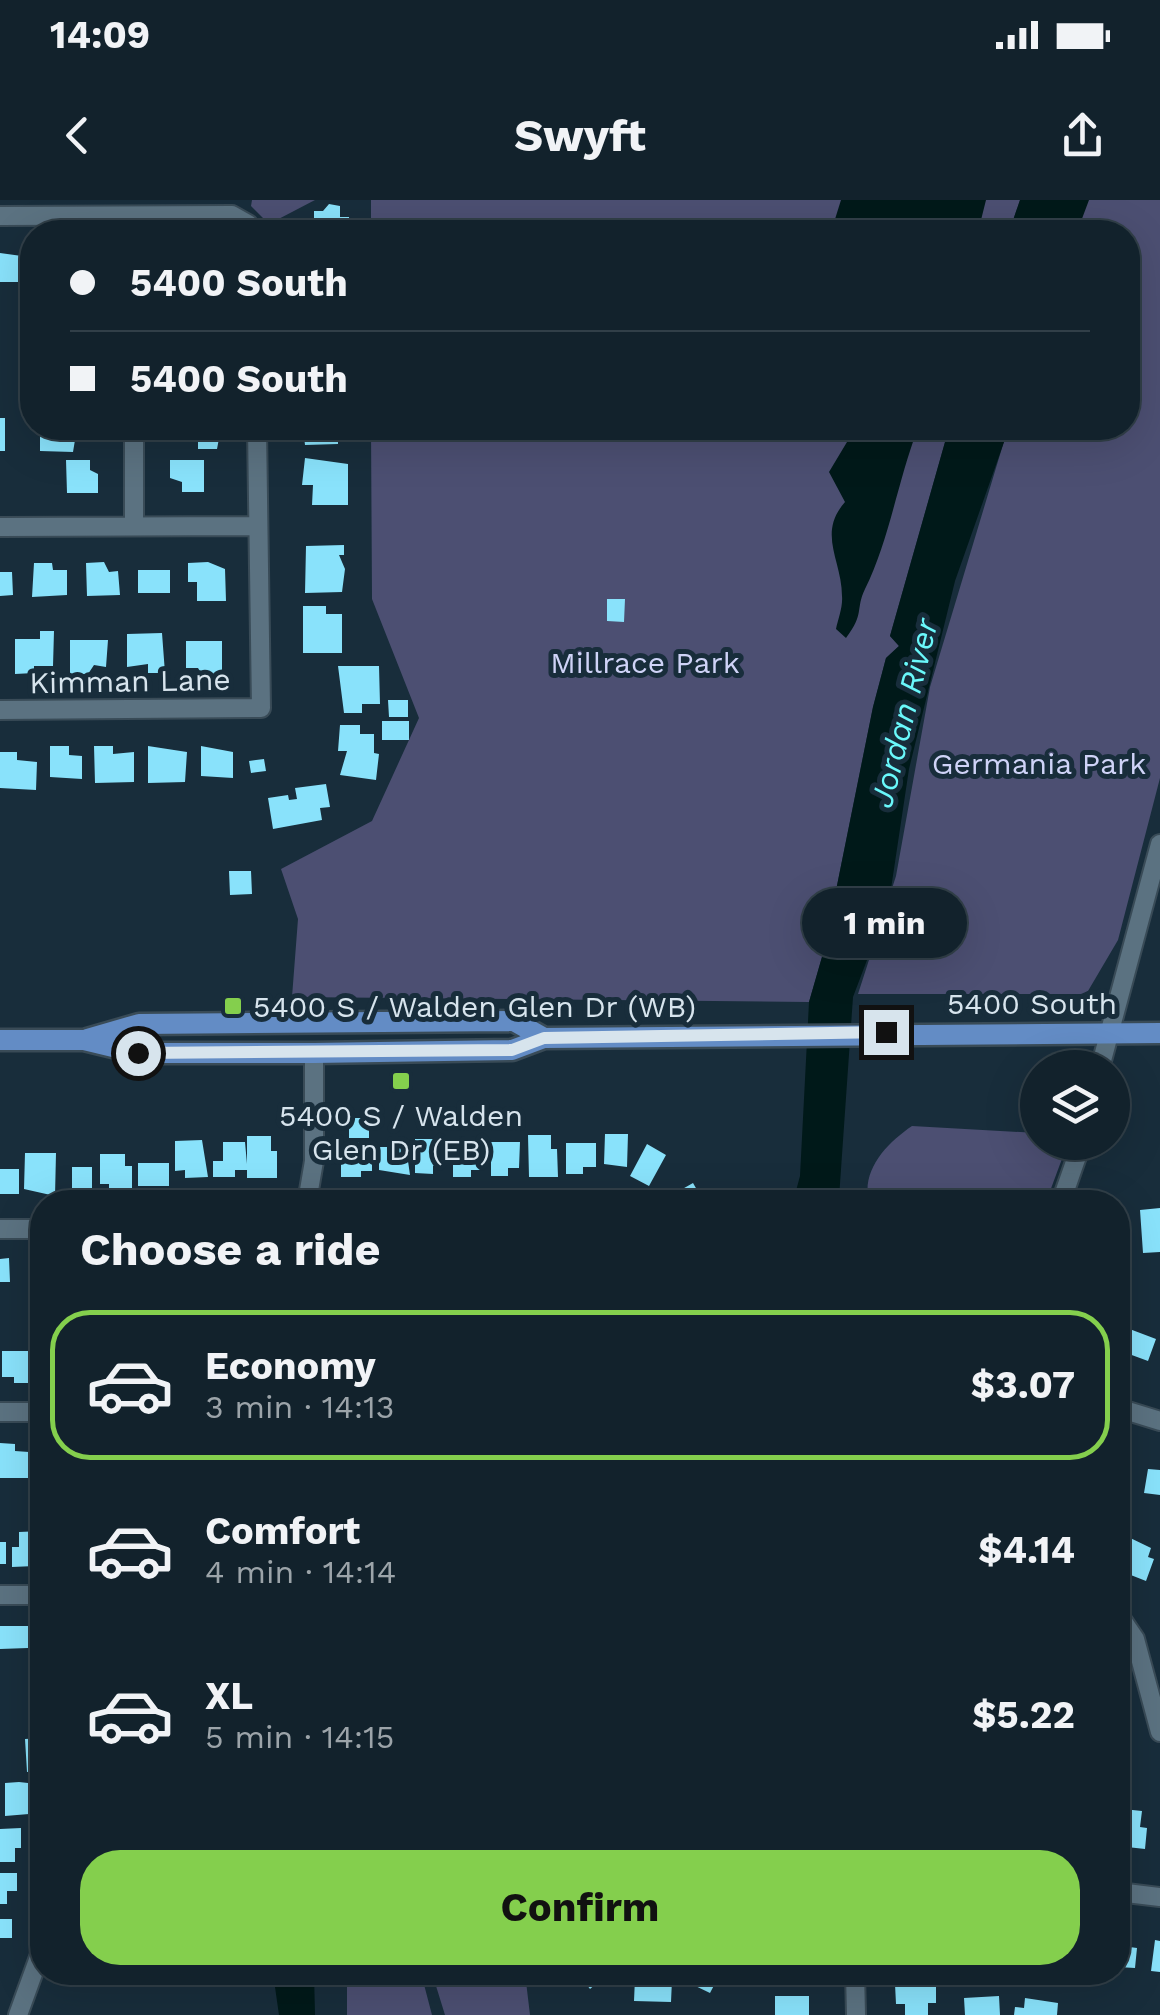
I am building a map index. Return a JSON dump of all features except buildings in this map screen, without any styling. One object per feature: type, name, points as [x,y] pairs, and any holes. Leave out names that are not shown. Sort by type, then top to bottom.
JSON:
[{"type":"main road","name":"5400 South","points":[[84,1040],[139,1024],[514,1021],[544,1038]]},
{"type":"main road","name":"5400 South","points":[[0,1040],[84,1040],[138,1053],[314,1053],[512,1050],[544,1038],[886,1032],[1160,1033]]},
{"type":"street","points":[[0,216],[169,208],[232,214],[243,220]]},
{"type":"street","points":[[134,440],[134,526]]},
{"type":"street","points":[[0,527],[257,526],[257,440]]},
{"type":"street","name":"Kimman Lane","points":[[0,710],[261,708],[257,526]]},
{"type":"street","points":[[1104,1050],[1160,844]]},
{"type":"street","points":[[309,1190],[314,1161],[314,1053]]},
{"type":"street","points":[[1065,1190],[1076,1160]]},
{"type":"street","points":[[0,1229],[30,1229]]},
{"type":"street","points":[[0,1412],[30,1412]]},
{"type":"street","points":[[1130,1412],[1160,1421]]},
{"type":"street","points":[[0,1595],[30,1595]]},
{"type":"street","points":[[1130,1632],[1160,1732]]},
{"type":"street","points":[[1130,1893],[1160,1897]]},
{"type":"street","points":[[18,2015],[30,1982]]},
{"type":"street","points":[[855,1985],[856,2015]]},
{"type":"green space","points":[[252,200],[315,200],[277,220],[265,220],[251,206]]},
{"type":"green space","points":[[371,200],[1020,200],[1013,220],[371,220]]},
{"type":"green space","name":"Germania Park","points":[[1086,200],[1160,200],[1160,778],[1118,940],[1088,991],[1081,994],[858,994],[896,876],[930,687],[1004,440],[1140,440],[1140,220],[1078,220]]},
{"type":"green space","name":"Millrace Park","points":[[371,440],[946,440],[890,636],[899,646],[886,658],[873,707],[824,950],[809,1002],[292,997],[298,919],[281,869],[372,821],[419,718],[372,599]]},
{"type":"green space","points":[[912,1126],[1020,1132],[1020,1160],[1062,1160],[1050,1190],[868,1190],[878,1158]]},
{"type":"green space","points":[[347,1985],[424,1985],[432,2015],[347,2015]]},
{"type":"green space","points":[[436,1985],[526,1985],[530,2015],[445,2015]]},
{"type":"water","points":[[841,200],[986,200],[981,220],[835,220]]},
{"type":"water","points":[[1020,200],[1089,200],[1082,220],[1013,220]]},
{"type":"water","points":[[848,440],[914,440],[881,551],[862,596],[856,623],[846,638],[836,629],[842,596],[832,536],[837,514],[845,502],[829,472]]},
{"type":"water","name":"Jordan River","points":[[946,440],[1005,440],[955,581],[909,769],[889,902],[853,997],[839,1190],[796,1190],[809,1002],[824,950],[873,707],[886,658],[899,646],[890,636]]},
{"type":"water","points":[[275,1985],[314,1985],[315,2015],[279,2015]]},
{"type":"place","name":"5400 S / Walden Glen Dr (WB)","points":[[233,1006]]},
{"type":"place","name":"5400 S / Walden Glen Dr (EB)","points":[[401,1081]]},
{"type":"route","points":[[138,1053],[512,1050],[544,1038],[886,1032]]}]
